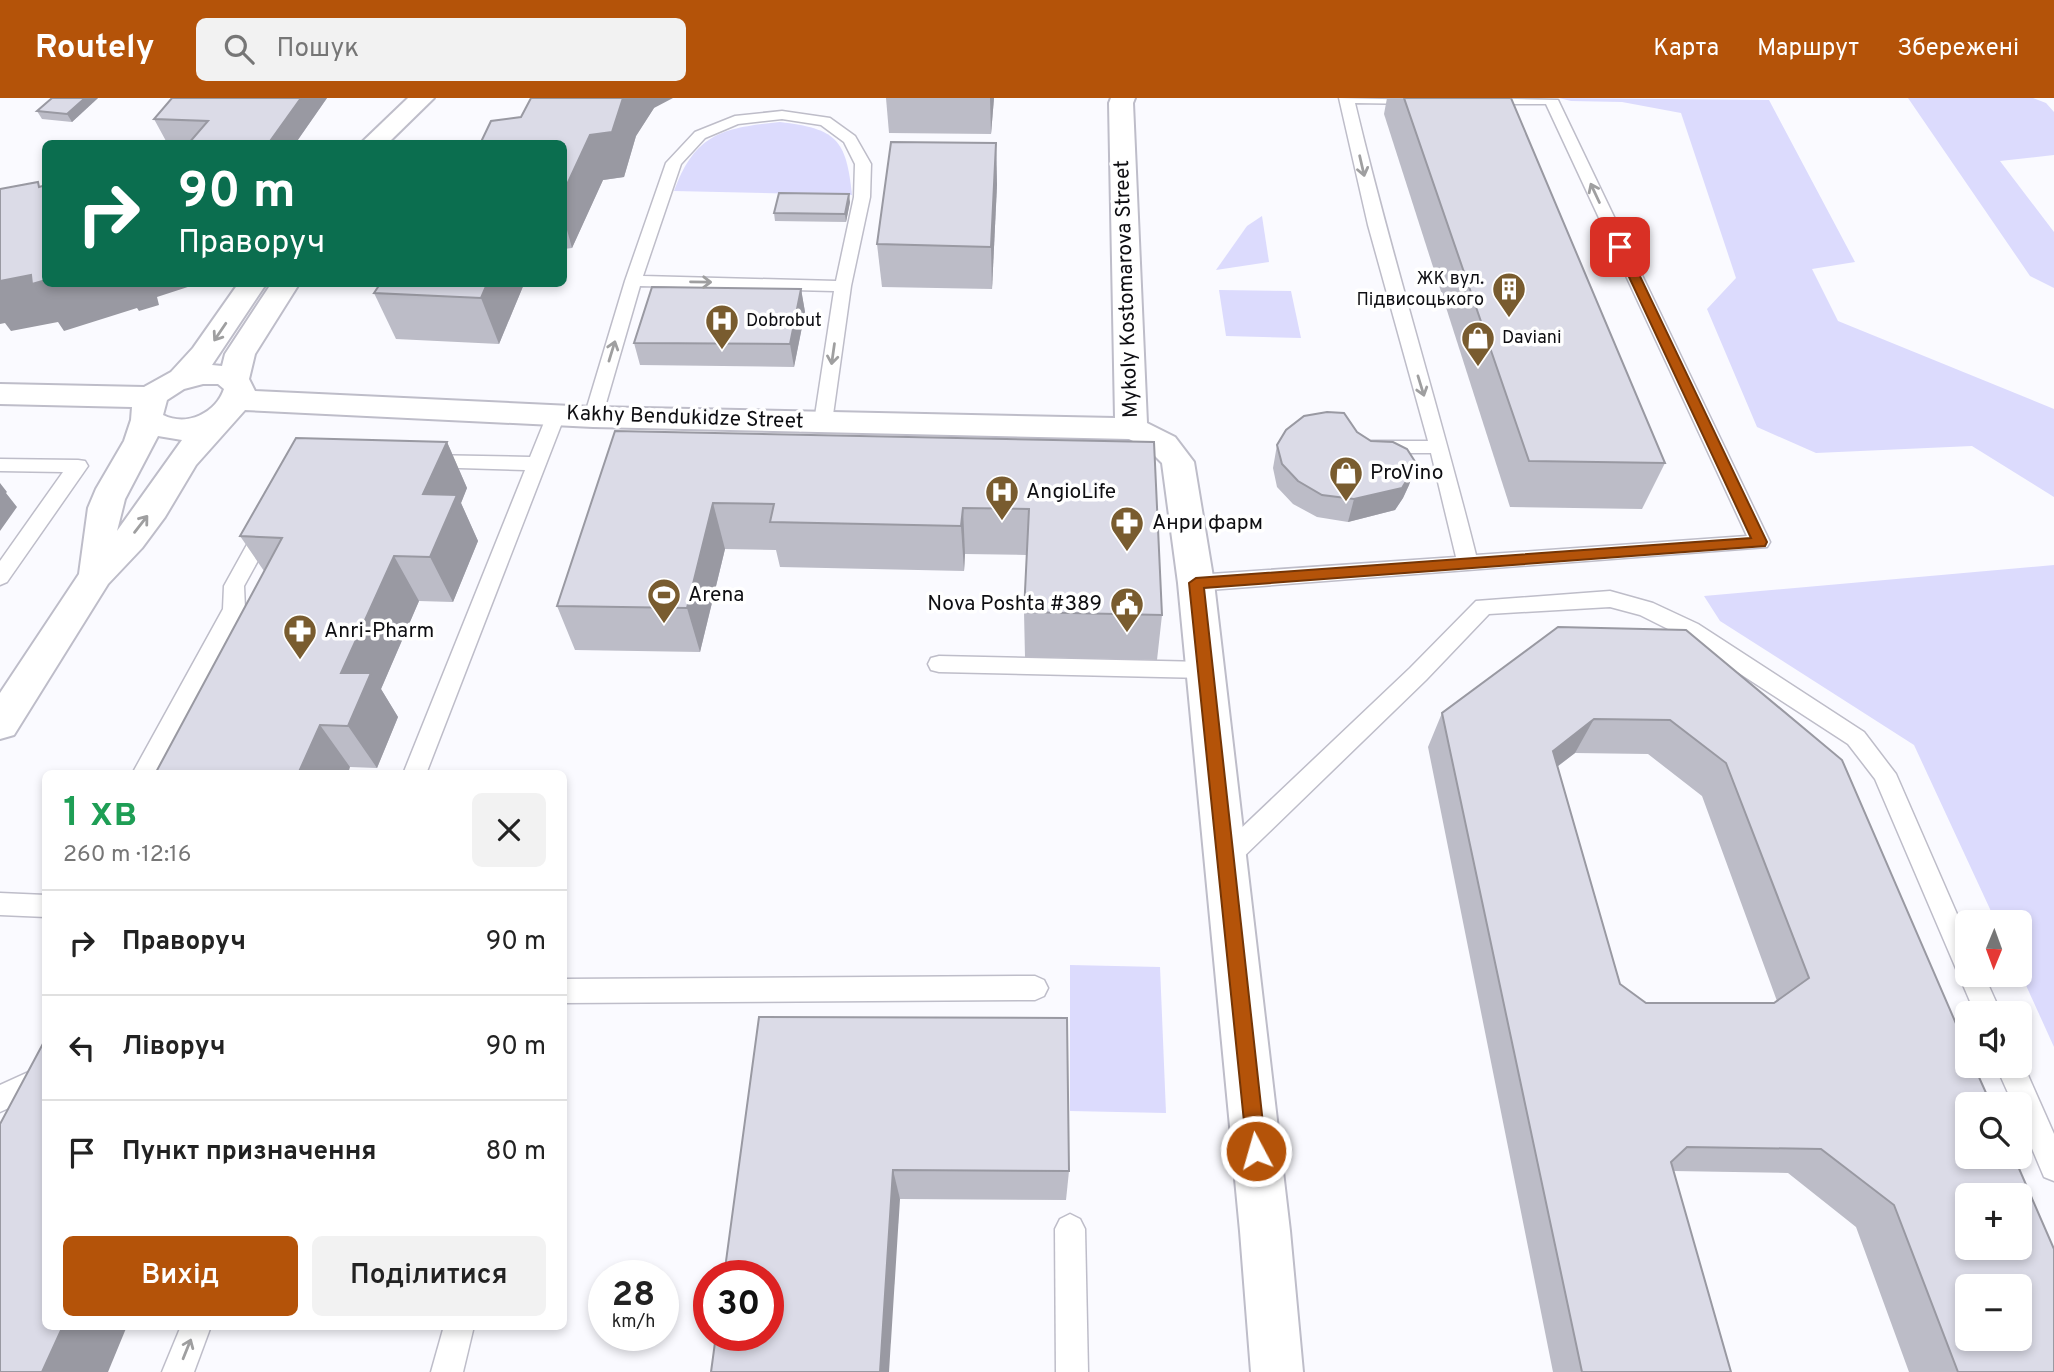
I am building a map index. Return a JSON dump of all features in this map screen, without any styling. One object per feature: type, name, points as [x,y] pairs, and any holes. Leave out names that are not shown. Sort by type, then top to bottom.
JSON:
[{"type":"street","points":[[376,140],[422,98]]},
{"type":"street","name":"Mykoly Kostomarova Street","points":[[1123,98],[1121,103],[1131,429],[1152,435],[1167,445],[1178,462],[1196,583],[1265,1231],[1277,1372]]},
{"type":"street","points":[[96,575],[99,533],[108,498],[142,439],[149,408],[165,386],[183,378],[204,355],[250,287]]},
{"type":"street","points":[[0,724],[96,575],[130,539],[153,509],[184,458],[230,400],[240,354],[283,287]]},
{"type":"street","name":"Kakhy Bendukidze Street","points":[[183,378],[212,374],[230,400],[556,415],[1131,429]]},
{"type":"street","points":[[0,394],[149,408]]},
{"type":"street","points":[[149,408],[158,428],[176,431],[197,428],[230,400]]},
{"type":"lane","points":[[1428,100],[1347,99],[1380,237],[1439,447],[1467,562]]},
{"type":"lane","points":[[1196,583],[1760,542],[1550,100],[1469,100]]},
{"type":"lane","points":[[593,416],[633,281],[674,163],[700,135],[735,120],[782,115],[825,121],[850,139],[863,164],[862,197],[843,286],[823,422]]},
{"type":"lane","points":[[633,281],[843,286]]},
{"type":"lane","points":[[417,770],[556,415]]},
{"type":"lane","points":[[1357,446],[1439,447]]},
{"type":"lane","points":[[400,460],[537,464]]},
{"type":"lane","points":[[0,464],[78,466],[0,577]]},
{"type":"lane","points":[[145,770],[234,609],[234,586],[279,504]]},
{"type":"lane","points":[[1225,859],[1418,674],[1483,607],[1609,598],[1646,609],[1690,630],[1856,738],[1884,774],[1955,938]]},
{"type":"lane","points":[[939,664],[1205,670]]},
{"type":"lane","points":[[0,904],[42,906]]},
{"type":"lane","points":[[567,991],[1035,988]]},
{"type":"lane","points":[[2015,1078],[2054,1167]]},
{"type":"lane","points":[[0,1100],[42,1079]]},
{"type":"lane","points":[[1070,1229],[1072,1372]]},
{"type":"lane","points":[[178,1372],[194,1330]]},
{"type":"lane","points":[[447,1372],[458,1330]]},
{"type":"shaded area","points":[[1559,98],[1769,100],[1855,262],[1812,269],[1838,321],[2054,409],[2054,497],[1972,446],[1816,453],[1757,427],[1707,309],[1736,278],[1681,113],[1622,102],[1571,101]]},
{"type":"shaded area","points":[[1908,98],[2033,98],[2046,103],[2054,112],[2054,155],[2000,161],[2054,232],[2054,288],[2030,276]]},
{"type":"shaded area","points":[[780,122],[814,128],[835,140],[846,161],[852,195],[674,191],[691,157],[714,137],[742,127]]},
{"type":"shaded area","points":[[1262,216],[1269,262],[1216,270],[1247,226]]},
{"type":"shaded area","points":[[1219,290],[1291,291],[1301,338],[1226,336]]},
{"type":"shaded area","points":[[2054,565],[2054,1047],[2027,987],[2032,987],[2032,910],[1990,910],[1914,745],[1720,621],[1704,596]]},
{"type":"shaded area","points":[[1070,965],[1160,967],[1166,1113],[1070,1111]]},
{"type":"building","points":[[52,98],[85,98],[67,114],[37,111]]},
{"type":"building","points":[[172,98],[301,98],[271,140],[191,140],[208,121],[154,119]]},
{"type":"building","points":[[531,98],[623,98],[612,132],[590,135],[567,185],[567,140],[482,140],[491,121],[521,117]]},
{"type":"building","name":"ЖК вул. Підвисоцького","points":[[1404,98],[1511,98],[1665,463],[1529,461]]},
{"type":"building","points":[[891,142],[996,143],[991,247],[877,244]]},
{"type":"building","points":[[38,182],[39,187],[42,186],[42,281],[32,284],[31,275],[0,281],[0,189]]},
{"type":"building","points":[[779,193],[849,194],[845,214],[774,213]]},
{"type":"building","points":[[378,287],[486,287],[481,298],[374,293]]},
{"type":"building","points":[[652,287],[801,289],[790,344],[634,343]]},
{"type":"building","points":[[1327,412],[1344,413],[1357,432],[1371,441],[1393,442],[1407,449],[1416,463],[1402,488],[1354,499],[1322,495],[1298,481],[1282,464],[1277,445],[1286,430],[1304,416]]},
{"type":"building","points":[[615,431],[1154,442],[1162,615],[1024,612],[1029,509],[963,508],[961,526],[770,522],[774,504],[713,503],[687,608],[557,606]]},
{"type":"building","points":[[296,438],[447,442],[423,494],[457,495],[430,557],[394,556],[341,673],[371,673],[348,726],[320,725],[300,770],[157,770],[282,538],[240,536]]},
{"type":"building","points":[[1558,627],[1686,630],[1842,760],[1955,1021],[1955,1078],[1979,1078],[1986,1092],[1955,1092],[1955,1169],[2019,1169],[2025,1183],[1955,1183],[1955,1260],[2032,1260],[2032,1198],[2054,1249],[2054,1372],[1958,1372],[1894,1205],[1821,1149],[1687,1147],[1671,1162],[1731,1372],[1582,1372],[1442,713]],"holes":[[[1594,719],[1670,720],[1726,763],[1809,978],[1774,1003],[1646,1003],[1620,984],[1553,751]]]},
{"type":"building","points":[[759,1017],[1067,1018],[1069,1171],[893,1170],[880,1372],[711,1372],[714,1351],[784,1351],[784,1260],[726,1260]]},
{"type":"building","points":[[42,1045],[42,1330],[61,1330],[42,1372],[0,1372],[0,1124]]},
{"type":"place","name":"ЖК вул. Підвисоцького","points":[[1509,319]]},
{"type":"place","name":"Dobrobut","points":[[722,351]]},
{"type":"place","name":"Daviani","points":[[1478,368]]},
{"type":"place","name":"ProVino","points":[[1346,503]]},
{"type":"place","name":"AngioLife","points":[[1002,522]]},
{"type":"place","name":"Анри фарм","points":[[1127,553]]},
{"type":"place","name":"Arena","points":[[664,625]]},
{"type":"place","name":"Nova Poshta #389","points":[[1127,634]]},
{"type":"place","name":"Anri-Pharm","points":[[300,661]]},
{"type":"route","points":[[1256,1151],[1196,583],[1760,542],[1620,247]]}]
